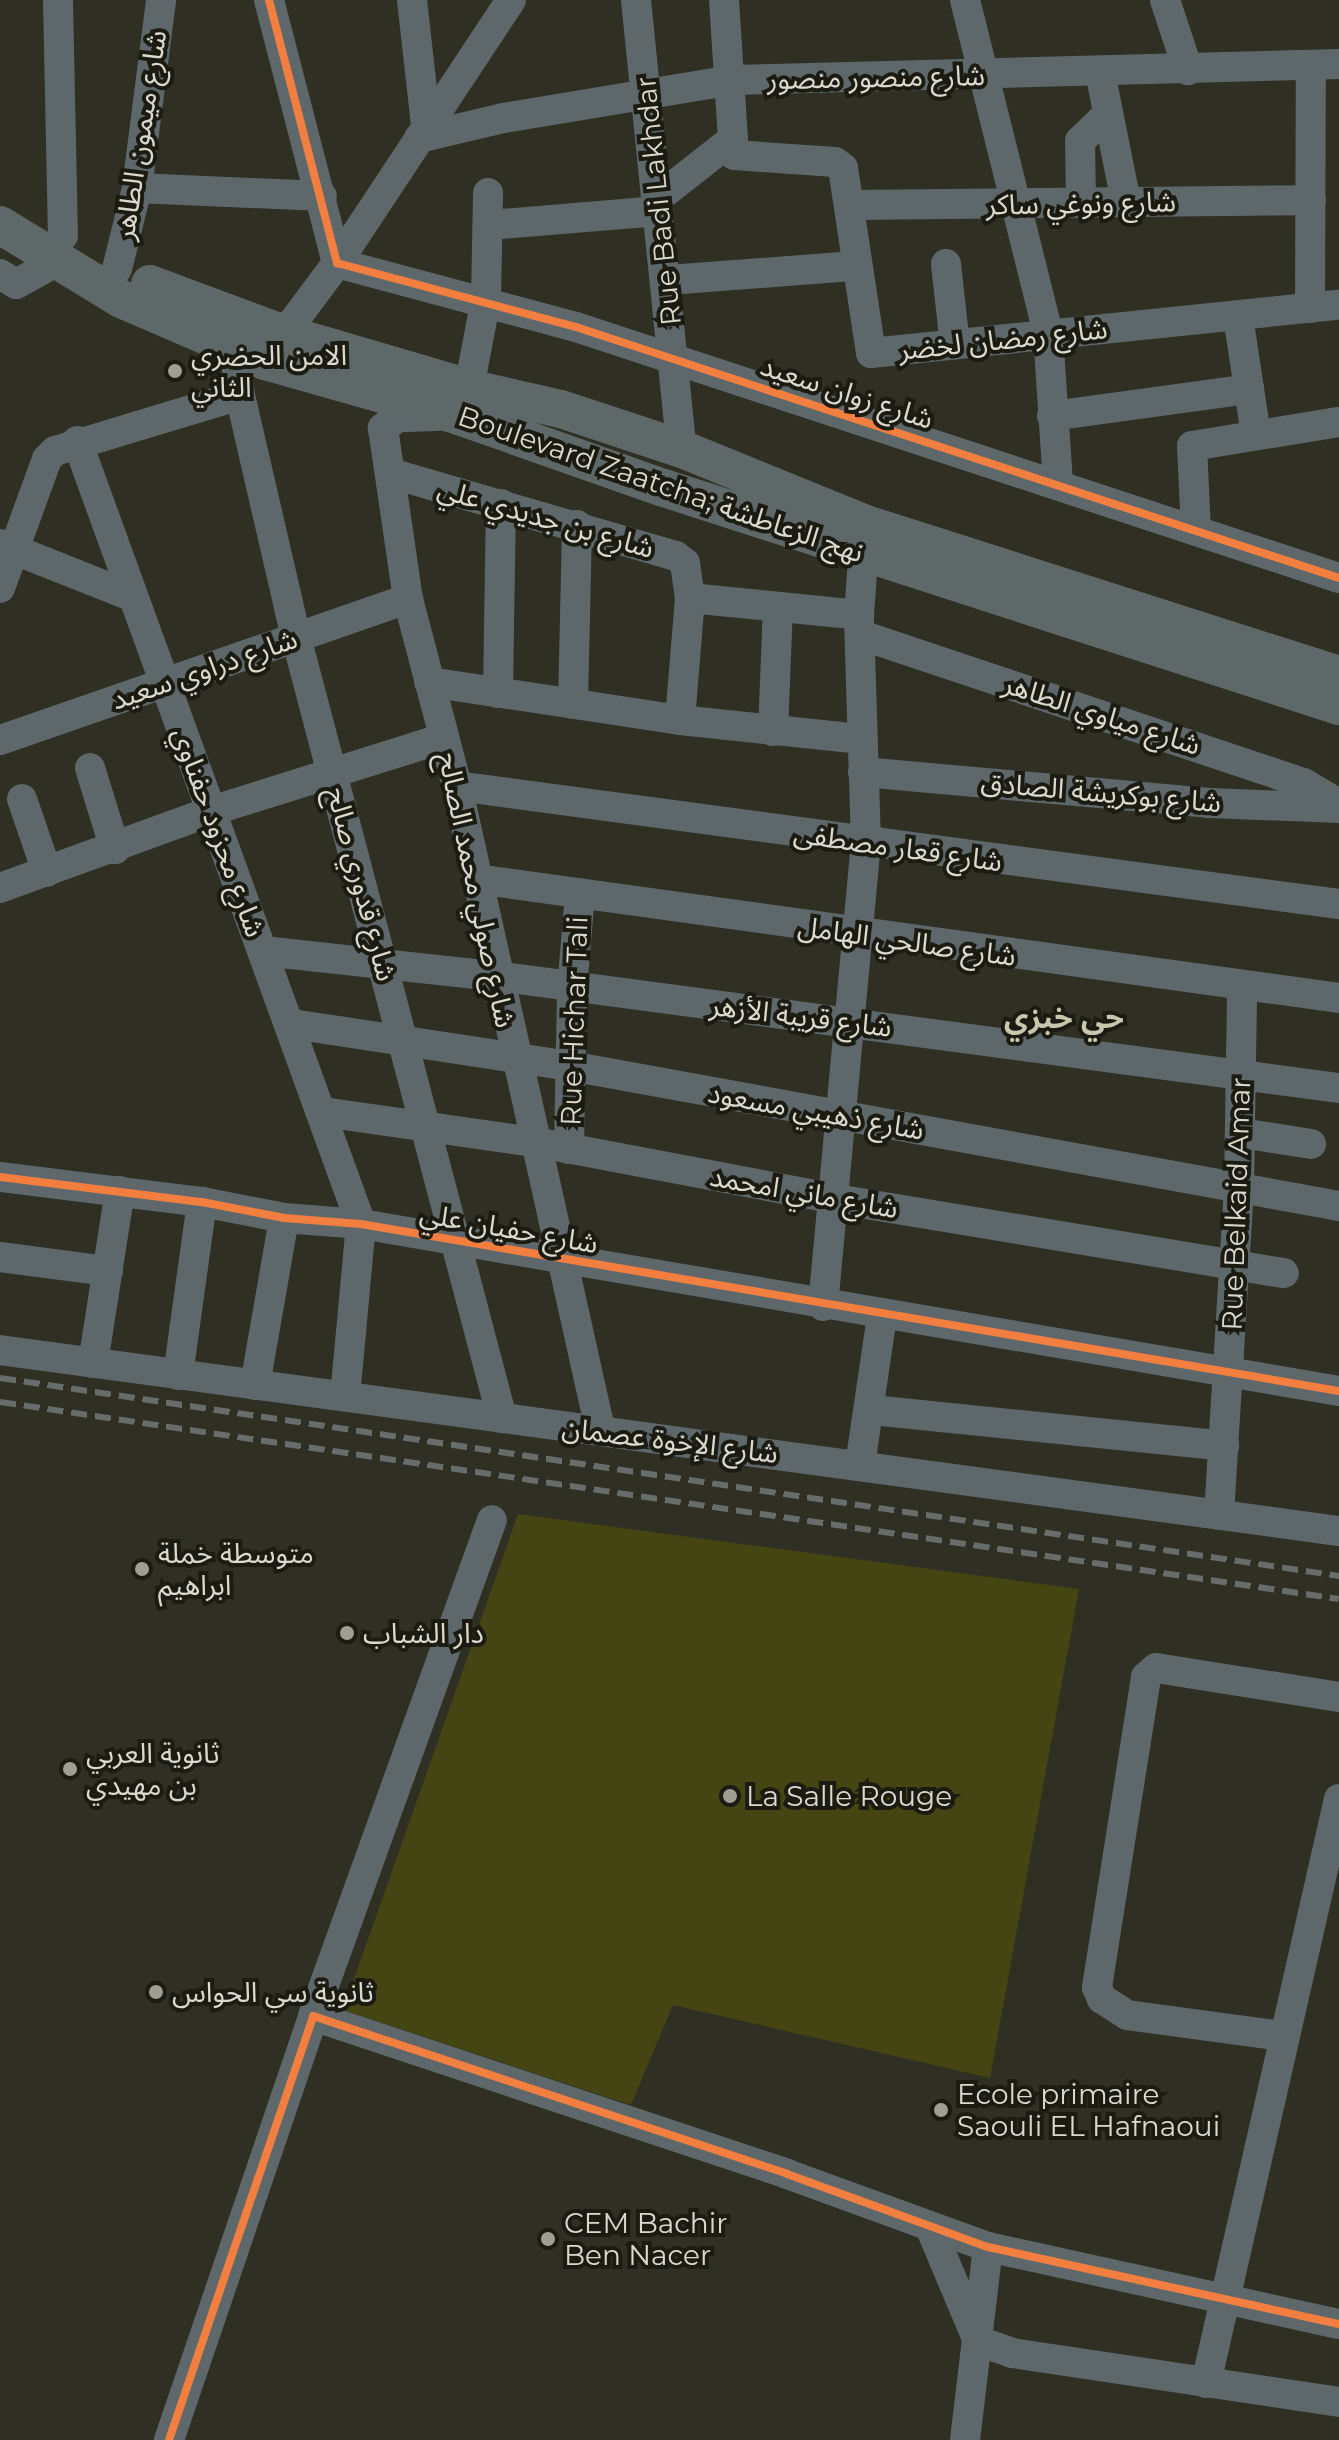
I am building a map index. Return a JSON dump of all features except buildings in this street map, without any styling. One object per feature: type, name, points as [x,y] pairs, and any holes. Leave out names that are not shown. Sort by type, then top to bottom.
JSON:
[{"type":"main road","name":"Boulevard Zaatcha; نهج الزعاطشة","points":[[0,197],[25,256],[121,299],[464,402],[864,538],[1339,706]]},
{"type":"main road","name":"Boulevard Zaatcha; نهج الزعاطشة","points":[[25,256],[117,269],[257,340]]},
{"type":"main road","name":"Boulevard Zaatcha; نهج الزعاطشة","points":[[464,402],[561,409],[682,449],[864,538],[1339,675]]},
{"type":"street","points":[[25,256],[58,0]]},
{"type":"street","name":"شارع ميمون الطاهر","points":[[117,269],[137,188],[161,0]]},
{"type":"street","points":[[269,0],[337,263]]},
{"type":"street","points":[[412,0],[422,132]]},
{"type":"street","points":[[257,340],[337,263],[511,0]]},
{"type":"street","name":"Rue Badi Lakhdar","points":[[636,0],[668,280],[682,449]]},
{"type":"street","points":[[489,225],[658,205],[734,147],[732,80],[724,0]]},
{"type":"street","points":[[965,0],[1048,333],[1058,485]]},
{"type":"street","points":[[1165,0],[1188,70]]},
{"type":"street","points":[[1324,306],[1311,200],[1325,64]]},
{"type":"street","name":"شارع منصور منصور","points":[[422,132],[732,80],[1325,64]]},
{"type":"street","points":[[1100,72],[1126,202]]},
{"type":"street","points":[[1081,203],[1080,141],[1108,114]]},
{"type":"street","name":"شارع رمضان لخضر","points":[[734,147],[835,162],[847,176],[855,266],[868,351],[955,345],[1324,306]]},
{"type":"street","points":[[137,188],[322,196]]},
{"type":"street","points":[[464,402],[486,299],[488,193]]},
{"type":"street","name":"شارع ونوغي ساكر","points":[[851,205],[1311,200]]},
{"type":"street","name":"شارع زوان سعيد","points":[[337,263],[486,299],[1339,578]]},
{"type":"street","points":[[946,264],[955,345]]},
{"type":"street","points":[[668,280],[855,266]]},
{"type":"street","points":[[1238,316],[1256,435]]},
{"type":"street","name":"شارع قدوري صالح","points":[[257,340],[240,395],[296,637],[384,963],[401,1039],[458,1240],[502,1418]]},
{"type":"street","points":[[1052,416],[1249,389]]},
{"type":"street","points":[[0,588],[7,547],[47,459],[77,441],[240,395]]},
{"type":"street","name":"شارع صولي محمد الصالح","points":[[464,402],[389,421],[383,428],[408,599],[457,786],[513,1057],[600,1429]]},
{"type":"street","points":[[1196,531],[1189,450],[1256,435],[1339,422]]},
{"type":"street","name":"شارع محزود حفناوي","points":[[77,441],[131,596],[292,1024],[361,1224]]},
{"type":"street","name":"شارع بن جديدي علي","points":[[390,473],[577,525],[676,556],[685,563],[690,598],[680,720]]},
{"type":"street","points":[[498,693],[501,504]]},
{"type":"street","points":[[573,704],[577,525]]},
{"type":"street","points":[[823,1306],[846,1021],[866,843],[860,625],[864,538]]},
{"type":"street","points":[[7,547],[131,596]]},
{"type":"street","name":"شارع مياوي الطاهر","points":[[690,598],[778,608],[860,625],[1304,783],[1339,806]]},
{"type":"street","name":"شارع دراوي سعيد","points":[[0,740],[408,599]]},
{"type":"street","points":[[773,731],[778,608]]},
{"type":"street","points":[[429,682],[680,720],[862,739]]},
{"type":"street","points":[[0,888],[115,849],[211,811],[444,738]]},
{"type":"street","points":[[90,768],[115,849]]},
{"type":"street","name":"شارع بوكريشة الصادق","points":[[863,772],[1209,803],[1339,806]]},
{"type":"street","name":"شارع قعار مصطفى","points":[[457,786],[1339,904]]},
{"type":"street","points":[[22,799],[47,872]]},
{"type":"street","name":"شارع صالحي الهامل","points":[[476,879],[857,935],[1242,988],[1339,998]]},
{"type":"street","name":"Rue Hichar Tali","points":[[569,1149],[572,989],[580,893]]},
{"type":"street","name":"شارع قريبة الأزهر","points":[[263,951],[495,976],[572,989],[846,1021],[1339,1088]]},
{"type":"street","name":"Rue Belkaid Amar","points":[[1219,1515],[1239,1188],[1242,988]]},
{"type":"street","name":"شارع ذهيبي مسعود","points":[[292,1024],[570,1066],[1339,1206]]},
{"type":"street","name":"شارع ماني امحمد","points":[[323,1112],[535,1142],[830,1198],[1284,1273]]},
{"type":"street","points":[[1241,1133],[1311,1144]]},
{"type":"street","name":"شارع حفيان علي","points":[[0,1177],[202,1202],[284,1218],[361,1224],[823,1306],[1339,1391]]},
{"type":"street","points":[[93,1363],[120,1191]]},
{"type":"street","points":[[178,1375],[202,1202]]},
{"type":"street","points":[[255,1385],[284,1218]]},
{"type":"street","points":[[345,1396],[361,1224]]},
{"type":"street","points":[[0,1257],[108,1271]]},
{"type":"street","points":[[860,1465],[872,1410],[882,1316]]},
{"type":"street","name":"شارع الإخوة عصمان","points":[[0,1350],[1339,1531]]},
{"type":"street","points":[[872,1410],[1224,1446]]},
{"type":"street","points":[[169,2440],[313,2016],[492,1520]]},
{"type":"street","points":[[1282,2036],[1127,2015],[1102,1999],[1097,1987],[1146,1677],[1156,1668],[1339,1697]]},
{"type":"street","points":[[1206,2383],[1282,2036],[1339,1799]]},
{"type":"street","points":[[313,2016],[787,2174],[988,2247],[1339,2324]]},
{"type":"street","points":[[930,2227],[978,2341],[1012,2353],[1339,2402]]},
{"type":"street","points":[[965,2440],[988,2247]]},
{"type":"shaded area","name":"La Salle Rouge","points":[[518,1514],[1079,1589],[990,2078],[673,2005],[631,2105],[343,2010]]},
{"type":"railway","points":[[0,1378],[1339,1576]]},
{"type":"railway","points":[[0,1402],[1339,1599]]},
{"type":"cycle path","points":[[269,0],[337,263],[576,327],[1339,578]]},
{"type":"cycle path","points":[[0,1177],[202,1202],[284,1218],[361,1224],[1339,1391]]},
{"type":"cycle path","points":[[169,2440],[313,2016],[787,2174],[988,2247],[1339,2324]]},
{"type":"place","name":"الامن الحضري الثاني","points":[[175,371]]},
{"type":"place","name":"متوسطة خملة ابراهيم","points":[[142,1569]]},
{"type":"place","name":"دار الشباب","points":[[347,1633]]},
{"type":"place","name":"ثانوية العربي بن مهيدي","points":[[70,1769]]},
{"type":"place","name":"La Salle Rouge","points":[[730,1796]]},
{"type":"place","name":"ثانوية سي الحواس","points":[[156,1992]]},
{"type":"place","name":"Ecole primaire Saouli EL Hafnaoui","points":[[941,2110]]},
{"type":"place","name":"CEM Bachir Ben Nacer","points":[[548,2239]]},
{"type":"district","name":"حي خبزي","points":[[1064,1018]]}]
